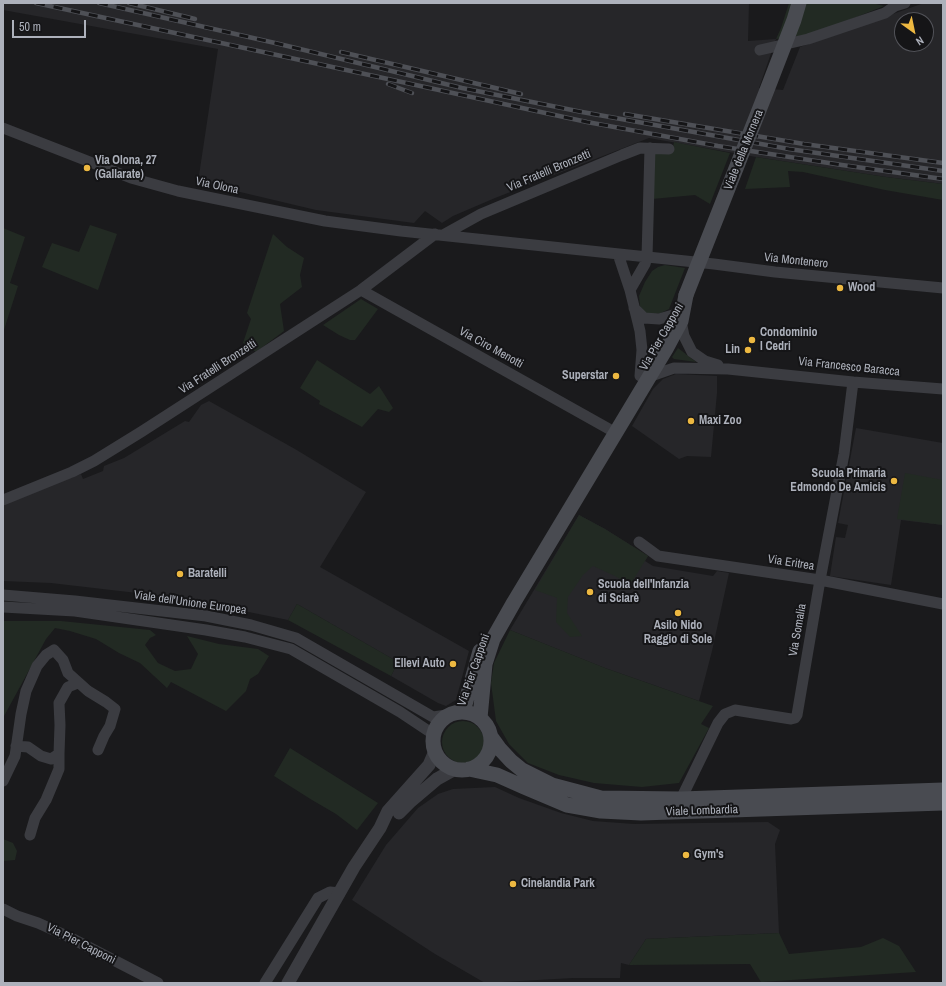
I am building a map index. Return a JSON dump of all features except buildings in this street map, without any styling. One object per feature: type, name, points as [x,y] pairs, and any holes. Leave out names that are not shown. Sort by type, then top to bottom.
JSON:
[{"type":"main road","name":"Viale della Mornera","points":[[686,295],[767,90],[799,3]]},
{"type":"main road","name":"Via Pier Capponi","points":[[454,713],[464,708],[484,638],[609,429],[645,376],[666,349],[686,295]]},
{"type":"main road","name":"Via Pier Capponi","points":[[480,718],[485,664],[493,639],[645,376]]},
{"type":"main road","points":[[454,713],[471,713],[480,718],[487,726],[491,737],[490,747],[486,757],[479,764],[462,769],[445,765],[437,756],[433,743],[433,734],[441,720],[454,713]]},
{"type":"main road","name":"Viale Lombardia","points":[[491,737],[511,762],[522,770],[552,784],[572,791],[601,798],[681,799],[943,790]]},
{"type":"main road","name":"Viale Lombardia","points":[[462,769],[497,775],[567,805],[601,811],[641,813],[943,803]]},
{"type":"street","points":[[760,50],[808,39],[885,13],[896,4]]},
{"type":"street","name":"Via Olona","points":[[3,128],[119,174],[178,191],[325,222],[439,234]]},
{"type":"street","name":"Via Fratelli Bronzetti","points":[[3,500],[72,472],[141,432],[361,290],[439,234],[481,214],[640,148],[669,150]]},
{"type":"street","points":[[630,290],[645,264],[647,257],[650,148]]},
{"type":"street","name":"Via Montenero","points":[[439,234],[775,272],[943,288]]},
{"type":"street","points":[[618,254],[630,290],[640,331],[645,376]]},
{"type":"street","name":"Via Ciro Menotti","points":[[361,290],[609,429]]},
{"type":"street","points":[[634,308],[644,318],[677,318]]},
{"type":"street","name":"Via Francesco Baracca","points":[[677,318],[692,352],[705,361],[728,369]]},
{"type":"street","name":"Via Francesco Baracca","points":[[645,376],[674,368],[728,369],[853,382],[943,389]]},
{"type":"street","name":"Via Somalia","points":[[681,799],[718,724],[725,714],[735,710],[791,719],[795,718],[797,715],[820,580],[844,454],[853,382]]},
{"type":"street","name":"Via Eritrea","points":[[639,542],[658,556],[820,580],[943,604]]},
{"type":"street","name":"Viale dell'Unione Europea","points":[[3,595],[75,601],[206,616],[251,625],[296,638],[433,717],[454,713]]},
{"type":"street","name":"Viale dell'Unione Europea","points":[[3,608],[75,611],[245,636],[291,649],[400,712],[433,734]]},
{"type":"street","points":[[3,781],[15,756],[26,691],[37,666],[46,654],[54,650],[63,660],[68,673],[78,683],[115,709],[110,726],[98,750]]},
{"type":"street","points":[[30,835],[35,818],[46,800],[59,768],[59,703],[68,687],[78,683]]},
{"type":"street","points":[[16,746],[28,747],[41,756],[51,759],[59,754]]},
{"type":"street","points":[[288,983],[361,856],[380,828],[388,811],[429,765],[435,751]]},
{"type":"street","points":[[380,828],[395,817],[437,779],[462,769]]},
{"type":"street","points":[[265,983],[318,898],[330,892],[340,893]]},
{"type":"street","name":"Via Pier Capponi","points":[[3,909],[17,916],[38,922],[158,983]]},
{"type":"shaded area","points":[[3,3],[749,3],[748,41],[776,39],[759,88],[783,90],[800,47],[894,14],[894,52],[934,52],[934,12],[899,12],[924,3],[943,3],[943,184],[886,177],[756,157],[649,138],[495,198],[453,216],[442,223],[425,211],[414,223],[316,210],[198,182],[218,49],[3,10]]},
{"type":"shaded area","points":[[789,3],[872,3],[884,6],[819,32],[776,39]]},
{"type":"shaded area","points":[[674,142],[730,153],[710,204],[695,195],[652,199],[653,154],[672,152]]},
{"type":"shaded area","points":[[756,157],[886,177],[943,184],[943,200],[885,190],[803,172],[788,171],[790,187],[745,189]]},
{"type":"shaded area","points":[[90,225],[117,234],[98,290],[42,267],[52,243],[79,252]]},
{"type":"shaded area","points":[[3,228],[25,237],[10,283],[18,286],[3,333]]},
{"type":"shaded area","points":[[273,234],[287,247],[304,258],[300,275],[302,287],[280,304],[284,331],[256,352],[243,343],[251,319],[247,313]]},
{"type":"shaded area","points":[[665,265],[685,268],[669,309],[661,313],[645,313],[640,306],[639,296],[652,271]]},
{"type":"shaded area","points":[[361,299],[378,309],[355,340],[350,340],[339,335],[323,325]]},
{"type":"shaded area","points":[[678,348],[696,362],[674,359],[672,357]]},
{"type":"shaded area","points":[[317,360],[370,394],[379,386],[393,408],[389,412],[378,409],[362,427],[319,404],[320,401],[300,388]]},
{"type":"shaded area","points":[[676,374],[717,376],[717,393],[711,457],[687,456],[679,459],[632,426],[653,389],[663,379]]},
{"type":"shaded area","points":[[209,401],[295,449],[366,492],[320,567],[469,651],[456,700],[446,706],[391,676],[398,662],[297,604],[288,620],[180,598],[51,583],[3,581],[3,505],[81,474],[83,479],[103,471],[104,466],[124,458],[185,421],[189,422],[201,405]]},
{"type":"shaded area","name":"Scuola Primaria Edmondo De Amicis","points":[[856,428],[943,443],[943,525],[901,520],[891,585],[830,576],[836,537],[845,538],[848,525],[838,523]]},
{"type":"shaded area","points":[[905,473],[943,480],[943,525],[897,519]]},
{"type":"shaded area","points":[[579,515],[605,529],[648,556],[645,561],[653,566],[713,576],[717,571],[729,573],[712,651],[699,701],[605,668],[510,630]]},
{"type":"shaded area","points":[[579,515],[605,529],[648,556],[630,585],[593,566],[583,575],[568,597],[567,613],[582,636],[570,637],[556,622],[557,598],[535,590]]},
{"type":"shaded area","points":[[297,604],[398,662],[391,676],[288,620]]},
{"type":"shaded area","points":[[3,621],[61,621],[150,630],[156,635],[150,638],[145,645],[158,663],[175,671],[191,669],[198,654],[187,636],[219,644],[258,649],[269,656],[258,674],[250,679],[246,691],[226,711],[171,682],[167,688],[140,663],[119,653],[96,639],[55,628],[46,639],[3,718]]},
{"type":"shaded area","points":[[510,630],[605,668],[713,706],[701,724],[709,728],[679,783],[642,787],[594,783],[559,775],[528,763],[509,744],[496,721],[491,683],[494,663]]},
{"type":"shaded area","points":[[459,721],[467,721],[478,727],[484,738],[484,746],[478,757],[467,763],[459,763],[448,757],[442,746],[442,738],[448,727]]},
{"type":"shaded area","points":[[290,748],[378,803],[357,830],[336,814],[274,776]]},
{"type":"shaded area","points":[[495,787],[519,798],[561,813],[593,821],[634,824],[768,822],[780,830],[775,844],[779,933],[646,939],[629,965],[621,963],[620,978],[573,978],[485,983],[435,954],[352,900],[386,845],[418,808],[438,794],[453,789]]},
{"type":"shaded area","points":[[3,839],[13,843],[17,851],[15,860],[3,861]]},
{"type":"shaded area","points":[[779,933],[789,954],[861,947],[883,938],[899,946],[916,972],[761,982],[750,964],[629,965],[646,939]]},
{"type":"railway","points":[[36,3],[587,122],[718,146],[943,179]]},
{"type":"railway","points":[[99,3],[462,88],[582,112],[789,149],[943,171]]},
{"type":"railway","points":[[129,3],[195,19]]},
{"type":"railway","points":[[341,52],[521,94]]},
{"type":"railway","points":[[388,84],[412,93]]},
{"type":"railway","points":[[625,114],[804,144],[943,163]]},
{"type":"place","name":"Via Olona, 27 (Gallarate)","points":[[87,168]]},
{"type":"place","name":"Wood","points":[[840,288]]},
{"type":"place","name":"Condominio I Cedri","points":[[752,340]]},
{"type":"place","name":"Lin","points":[[748,350]]},
{"type":"place","name":"Superstar","points":[[616,376]]},
{"type":"place","name":"Maxi Zoo","points":[[691,421]]},
{"type":"place","name":"Scuola Primaria Edmondo De Amicis","points":[[894,481]]},
{"type":"place","name":"Baratelli","points":[[180,574]]},
{"type":"place","name":"Scuola dell'Infanzia di Sciarè","points":[[590,592]]},
{"type":"place","name":"Asilo Nido Raggio di Sole","points":[[678,613]]},
{"type":"place","name":"Ellevi Auto","points":[[453,664]]},
{"type":"place","name":"Gym's","points":[[686,855]]},
{"type":"place","name":"Cinelandia Park","points":[[513,884]]}]
